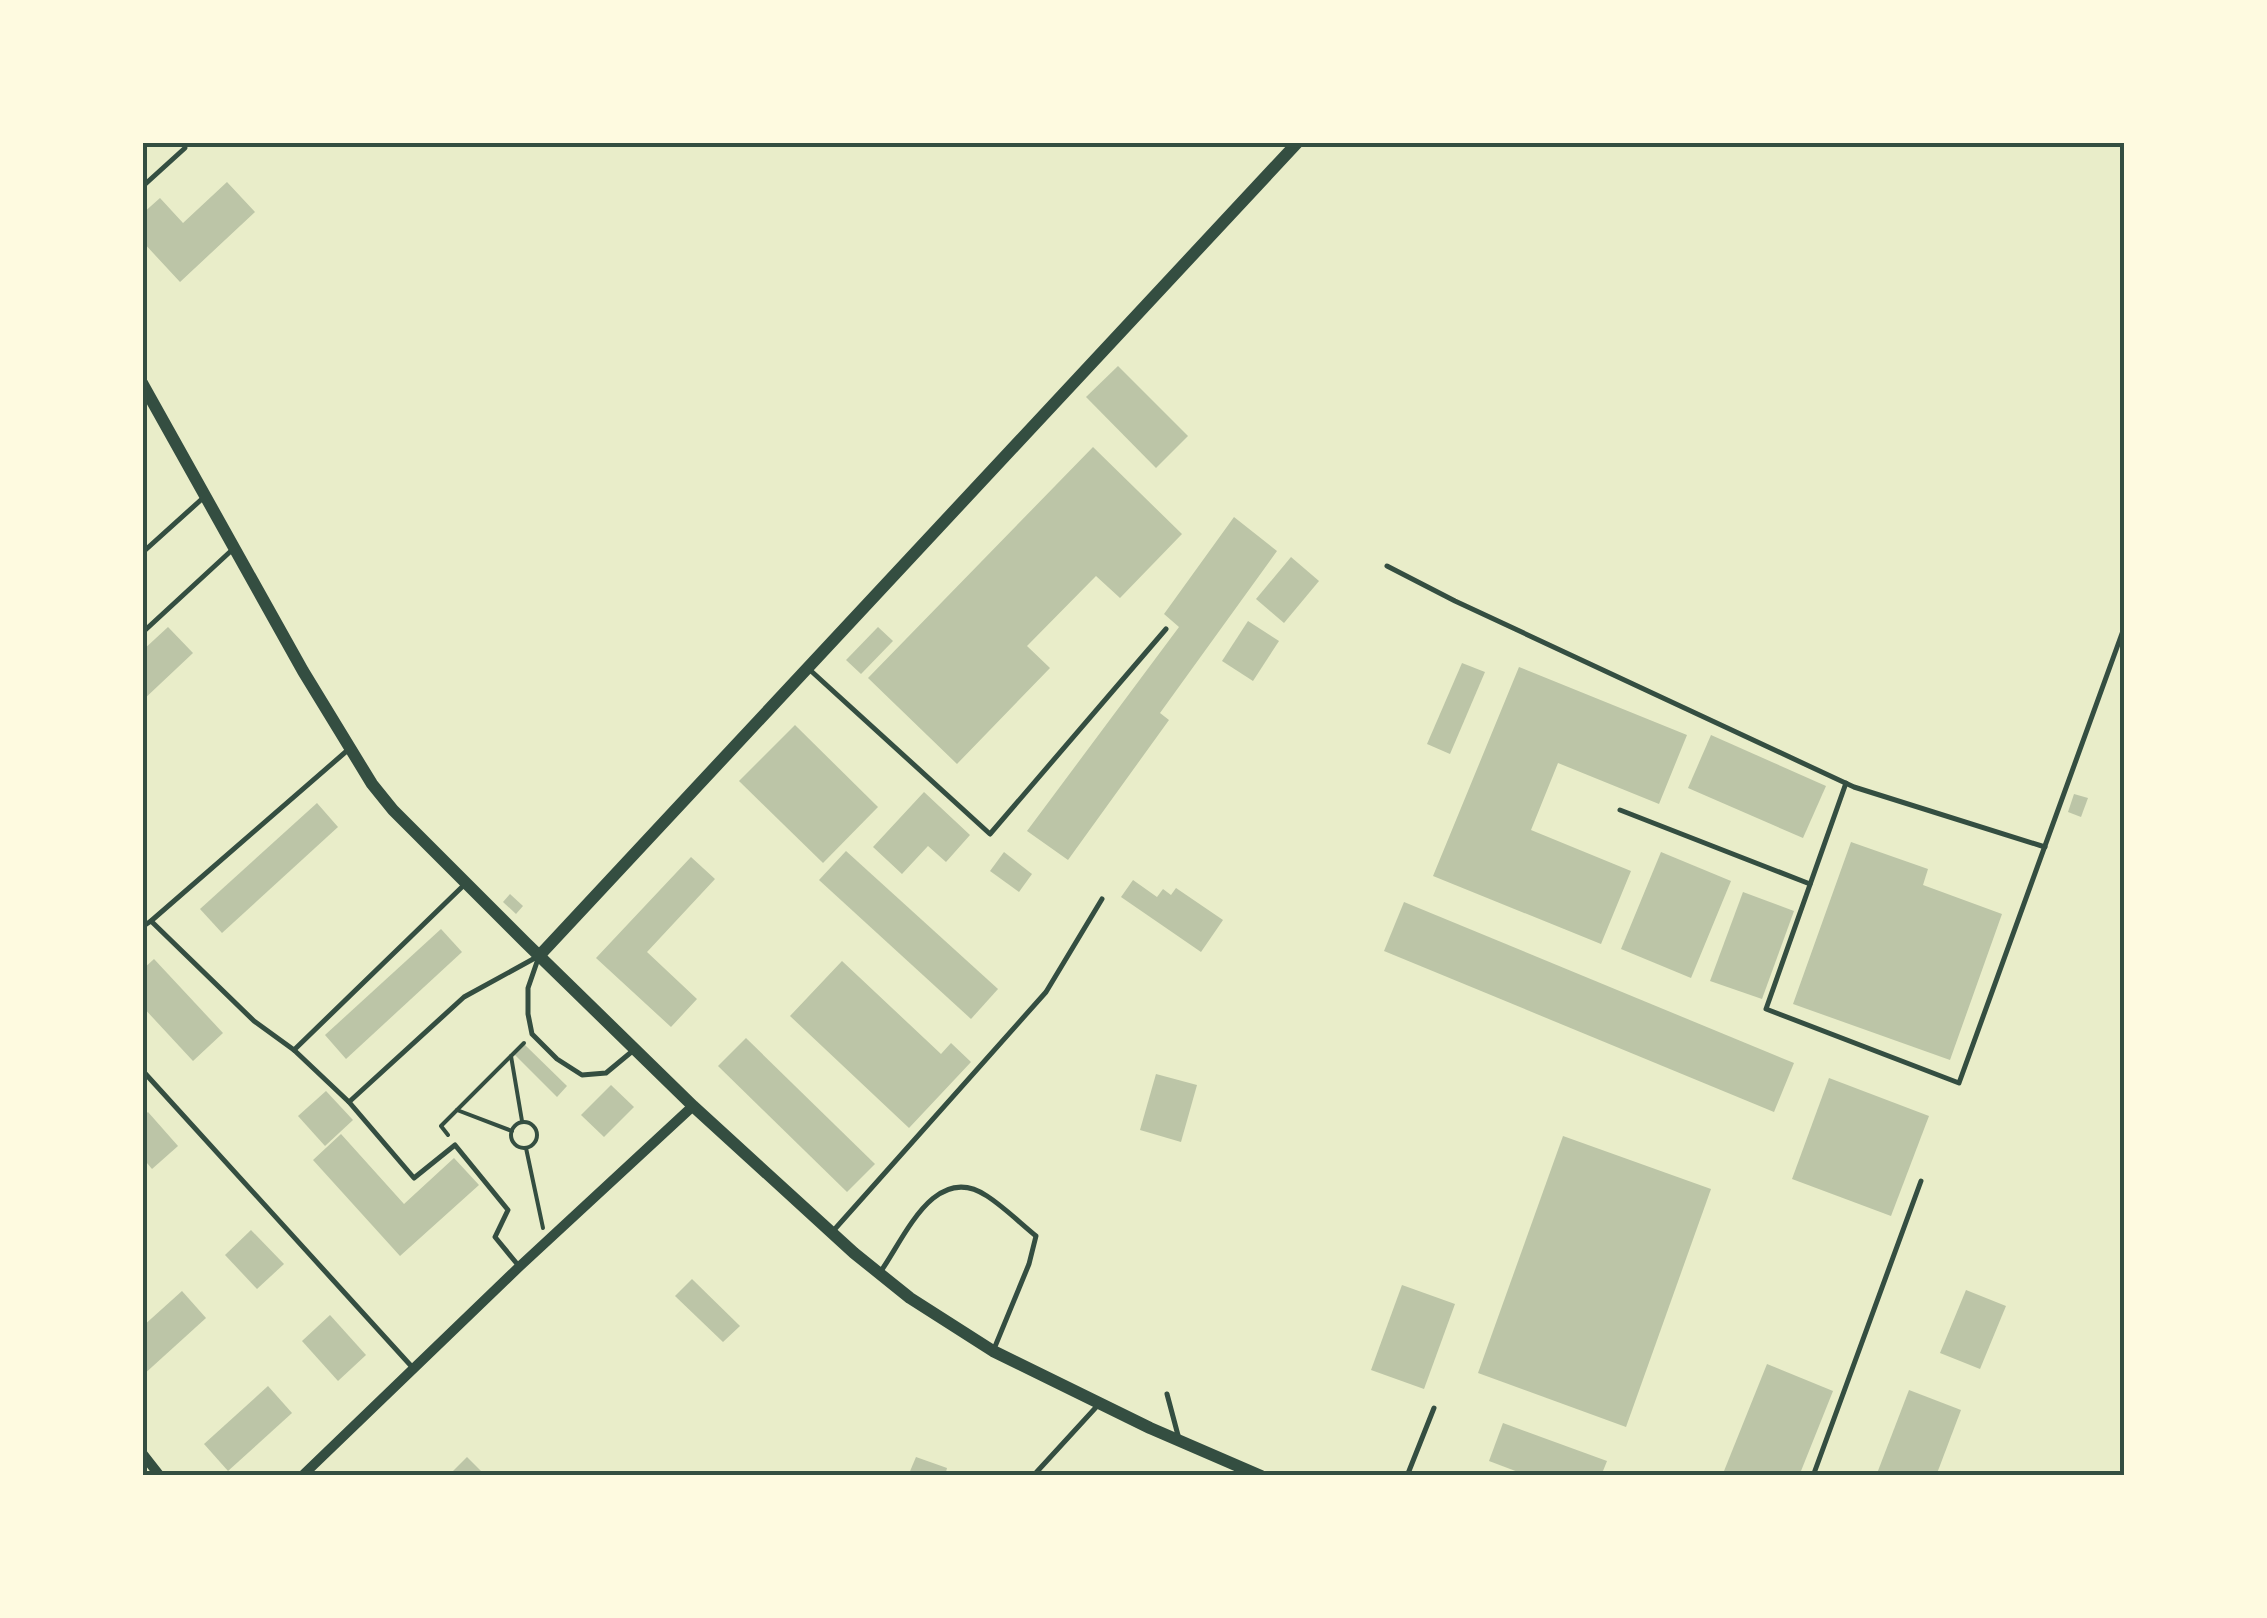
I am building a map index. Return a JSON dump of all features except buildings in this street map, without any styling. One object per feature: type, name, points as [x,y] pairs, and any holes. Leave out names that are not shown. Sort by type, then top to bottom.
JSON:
[{"type":"street","points":[[539,956],[1298,142]]},
{"type":"street","points":[[142,383],[349,749],[393,810],[539,956],[693,1106],[831,1232],[936,1316],[993,1351],[1099,1404],[1244,1472],[1261,1476]]},
{"type":"street","points":[[302,1476],[519,1266],[693,1106]]},
{"type":"street","points":[[142,1453],[160,1476]]},
{"type":"lane","points":[[142,188],[185,148]]},
{"type":"lane","points":[[142,553],[205,496]]},
{"type":"lane","points":[[142,633],[234,548]]},
{"type":"lane","points":[[1387,566],[1846,783],[2044,847]]},
{"type":"lane","points":[[1846,783],[1766,1009],[1959,1083],[2124,628]]},
{"type":"lane","points":[[808,668],[990,834],[1166,629]]},
{"type":"lane","points":[[142,927],[349,749]]},
{"type":"lane","points":[[1620,810],[1810,884]]},
{"type":"lane","points":[[294,1050],[466,884]]},
{"type":"lane","points":[[831,1232],[1046,992],[1102,899]]},
{"type":"lane","points":[[151,920],[254,1020],[294,1050],[348,1102],[414,1178],[455,1145],[508,1210],[494,1237],[519,1266]]},
{"type":"lane","points":[[539,956],[528,988],[528,1014],[532,1034],[557,1059],[582,1075],[606,1073],[635,1049]]},
{"type":"lane","points":[[348,1102],[464,996],[539,956]]},
{"type":"lane","points":[[142,1070],[413,1368]]},
{"type":"lane","points":[[1813,1476],[1921,1181]]},
{"type":"lane","points":[[879,1274],[922,1209],[942,1190],[962,1185],[986,1195],[1036,1236],[1029,1264],[993,1351]]},
{"type":"lane","points":[[1167,1394],[1180,1442]]},
{"type":"lane","points":[[1033,1476],[1099,1404]]},
{"type":"lane","points":[[1407,1476],[1434,1408]]},
{"type":"path","points":[[455,1145],[441,1126],[532,1034]]},
{"type":"path","points":[[510,1056],[522,1122]]},
{"type":"path","points":[[458,1110],[512,1131]]},
{"type":"path","points":[[522,1122],[532,1124],[537,1132],[535,1142],[526,1148],[516,1146],[512,1131],[522,1122]]},
{"type":"path","points":[[526,1148],[546,1242]]}]
